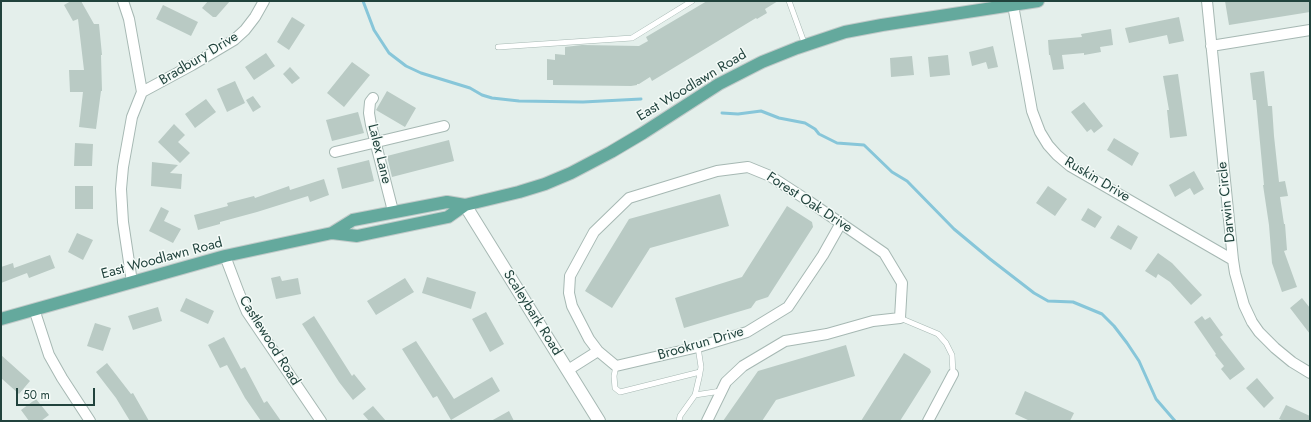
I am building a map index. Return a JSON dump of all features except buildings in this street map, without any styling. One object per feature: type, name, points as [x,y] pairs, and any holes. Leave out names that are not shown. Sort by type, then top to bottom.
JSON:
[{"type":"main road","name":"East Woodlawn Road","points":[[1,319],[225,256],[332,233],[357,236],[448,217],[465,205],[519,192],[545,184],[572,173],[643,133],[719,84],[762,62],[805,45],[845,32],[882,25],[1038,1]]},
{"type":"main road","name":"East Woodlawn Road","points":[[332,233],[353,220],[393,211],[446,202],[465,205]]},
{"type":"street","points":[[123,1],[129,19],[142,92],[132,117],[123,167],[121,189],[123,222],[132,282]]},
{"type":"street","name":"Bradbury Drive","points":[[142,92],[234,40],[256,17],[264,1]]},
{"type":"street","name":"Darwin Circle","points":[[1207,1],[1235,273],[1244,305],[1252,322],[1259,332],[1275,348],[1310,374]]},
{"type":"street","name":"Ruskin Drive","points":[[1013,5],[1032,111],[1040,132],[1048,145],[1070,166],[1233,260]]},
{"type":"street","points":[[1211,46],[1310,30]]},
{"type":"street","name":"Lalex Lane","points":[[373,98],[370,102],[369,114],[393,211]]},
{"type":"street","points":[[335,152],[444,126]]},
{"type":"street","name":"Forest Oak Drive","points":[[598,351],[589,339],[572,306],[569,293],[570,276],[594,232],[629,198],[717,171],[748,167],[770,176],[884,253],[902,283],[900,318]]},
{"type":"street","name":"Scaleybark Road","points":[[465,205],[599,421]]},
{"type":"street","name":"Brookrun Drive","points":[[616,366],[698,347],[747,332],[788,307],[823,254],[841,223]]},
{"type":"street","name":"Castlewood Road","points":[[225,256],[247,312],[321,421]]},
{"type":"street","points":[[34,309],[49,355],[90,421]]},
{"type":"street","points":[[707,421],[726,382],[743,366],[785,341],[827,334],[873,321],[900,318]]},
{"type":"street","points":[[568,370],[598,351],[616,366]]},
{"type":"street","points":[[928,421],[953,374]]},
{"type":"lane","points":[[498,47],[632,38],[692,1]]},
{"type":"lane","points":[[789,1],[805,45]]},
{"type":"lane","points":[[900,318],[938,334],[946,343],[952,355],[953,374]]},
{"type":"lane","points":[[679,418],[695,395],[700,372],[698,347]]},
{"type":"lane","points":[[616,366],[614,376],[616,388],[620,392],[700,372]]},
{"type":"lane","points":[[695,395],[721,391]]},
{"type":"waterway","points":[[363,1],[374,30],[389,53],[406,66],[421,73],[470,88],[482,95],[492,98],[519,101],[583,102],[641,99]]},
{"type":"waterway","points":[[722,113],[738,114],[761,111],[779,118],[805,123],[815,129],[819,134],[837,143],[864,145],[892,172],[907,181],[954,229],[1034,293],[1048,301],[1073,302],[1102,314],[1114,326],[1127,343],[1139,361],[1156,399],[1175,421]]}]
